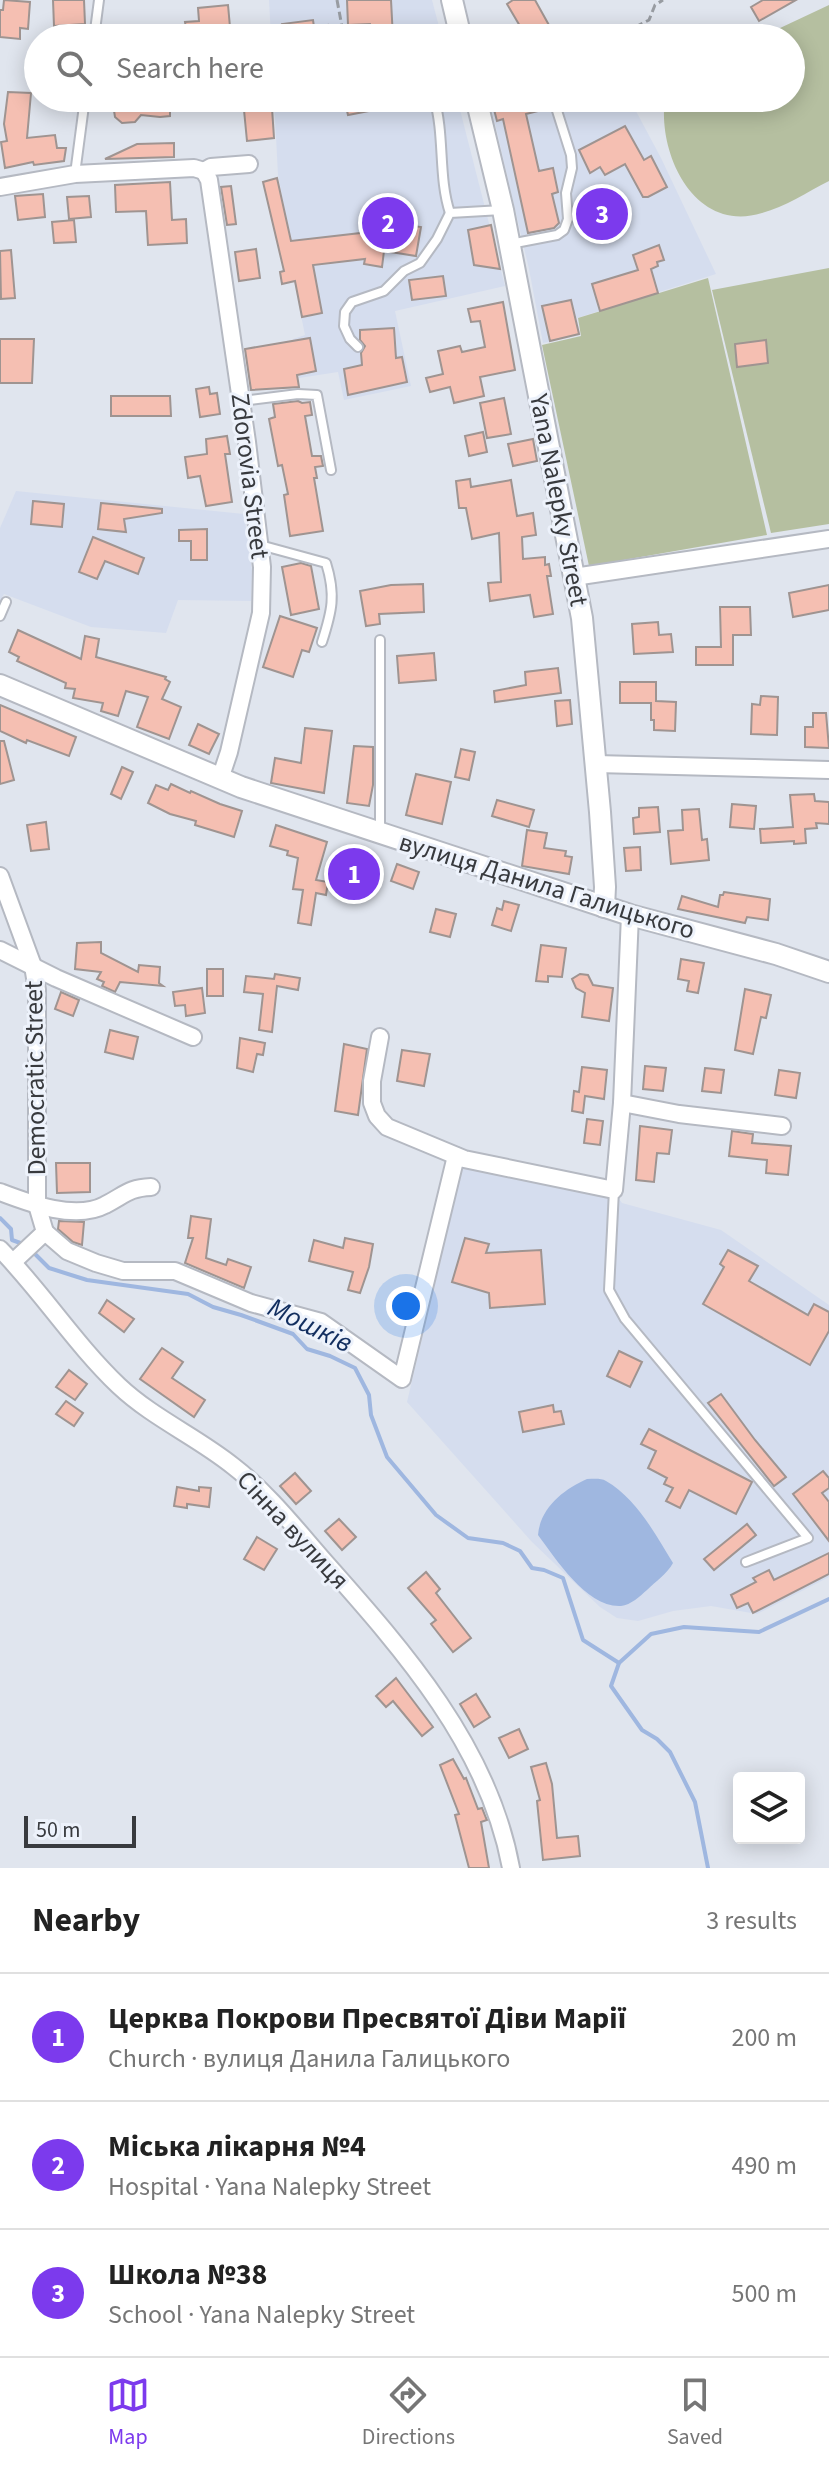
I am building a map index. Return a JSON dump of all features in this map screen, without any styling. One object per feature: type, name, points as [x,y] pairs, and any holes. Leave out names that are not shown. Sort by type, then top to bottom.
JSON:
[{"type":"street","points":[[452,0],[458,24]]},
{"type":"street","name":"Yana Nalepky Street","points":[[479,112],[510,244],[574,577],[587,660],[604,907]]},
{"type":"street","points":[[0,187],[75,174],[194,168],[204,171],[211,167],[249,164]]},
{"type":"street","name":"Zdorovia Street","points":[[204,171],[209,180],[262,567],[261,613],[220,779]]},
{"type":"street","points":[[574,577],[829,539]]},
{"type":"street","name":"вулиця Данила Галицького","points":[[0,685],[220,779],[604,907],[776,954],[829,972]]},
{"type":"street","points":[[596,764],[829,770]]},
{"type":"street","name":"Democratic Street","points":[[0,876],[33,966],[37,990],[37,1205],[43,1234]]},
{"type":"street","points":[[380,1037],[372,1081],[372,1103],[377,1116],[387,1127],[456,1156],[614,1190],[622,1103],[630,915]]},
{"type":"street","points":[[0,950],[193,1037]]},
{"type":"street","points":[[622,1103],[679,1114],[782,1126]]},
{"type":"street","points":[[14,1261],[43,1234],[67,1251],[123,1271],[175,1271],[251,1303],[321,1322],[402,1379],[456,1156]]},
{"type":"street","points":[[0,1192],[60,1211],[103,1207],[122,1193],[151,1187]]},
{"type":"street","name":"Сінна вулиця","points":[[0,1249],[14,1261],[85,1349],[121,1387],[233,1465],[270,1500],[406,1655],[437,1698],[469,1752],[497,1811],[511,1868]]},
{"type":"lane","points":[[96,24],[99,0]]},
{"type":"lane","points":[[75,174],[83,112]]},
{"type":"lane","points":[[358,347],[344,326],[345,312],[352,302],[384,291],[404,271],[420,263],[450,213],[445,198],[436,112]]},
{"type":"lane","points":[[510,244],[557,235],[564,230],[568,219],[566,193],[572,168],[557,112]]},
{"type":"lane","points":[[450,213],[503,210]]},
{"type":"lane","points":[[241,401],[298,394],[317,395],[331,470]]},
{"type":"lane","points":[[259,545],[326,563],[334,601],[322,642]]},
{"type":"lane","points":[[0,616],[6,602]]},
{"type":"lane","points":[[380,640],[380,834]]},
{"type":"lane","points":[[614,1190],[609,1290],[614,1300],[625,1319],[808,1538],[746,1562]]},
{"type":"path","points":[[337,0],[342,24]]},
{"type":"path","points":[[641,24],[649,20],[655,5],[663,0]]},
{"type":"shaded area","points":[[269,0],[432,0],[438,24],[270,24]]},
{"type":"shaded area","points":[[275,112],[461,112],[505,286],[395,311],[411,386],[344,400],[338,372],[299,378],[293,339],[305,335],[278,175]]},
{"type":"shaded area","points":[[492,112],[636,112],[716,274],[577,318],[580,335],[543,343]]},
{"type":"shaded area","points":[[16,491],[244,514],[252,571],[251,601],[178,600],[166,633],[91,627],[4,594],[0,601],[0,528]]},
{"type":"shaded area","points":[[464,1162],[614,1192],[622,1203],[721,1230],[829,1305],[829,1577],[757,1614],[711,1606],[673,1611],[638,1621],[617,1618],[600,1607],[532,1542],[407,1402]]},
{"type":"green space","points":[[829,5],[829,181],[762,213],[738,216],[717,212],[699,200],[674,164],[667,142],[664,112],[805,112],[805,24],[789,24]]},
{"type":"green space","points":[[829,268],[829,524],[771,533],[712,290]]},
{"type":"green space","points":[[708,278],[767,535],[589,566],[542,345],[581,336],[578,318]]},
{"type":"water","points":[[587,1479],[604,1480],[627,1497],[673,1563],[647,1590],[625,1605],[608,1605],[585,1591],[563,1569],[538,1535],[548,1508],[570,1488]]},
{"type":"building","points":[[4,0],[30,2],[28,24],[20,28],[20,39],[0,37],[0,10],[3,10]]},
{"type":"building","points":[[53,0],[84,0],[85,24],[54,24]]},
{"type":"building","points":[[347,0],[391,0],[392,24],[348,24]]},
{"type":"building","points":[[513,0],[535,0],[548,24],[519,24],[507,4]]},
{"type":"building","points":[[763,0],[796,0],[759,21],[751,7]]},
{"type":"building","points":[[228,5],[230,24],[185,24],[199,21],[198,8]]},
{"type":"building","points":[[313,20],[314,24],[282,24]]},
{"type":"building","points":[[8,92],[24,93],[24,112],[29,112],[27,138],[55,135],[57,148],[66,148],[64,161],[34,165],[33,162],[5,168],[1,142],[7,141],[4,124]]},
{"type":"building","points":[[114,112],[170,112],[170,116],[141,115],[135,122],[122,123]]},
{"type":"building","points":[[244,112],[272,112],[274,138],[247,141]]},
{"type":"building","points":[[495,112],[534,112],[526,114],[539,171],[553,168],[558,192],[552,194],[559,223],[554,228],[528,233],[503,119],[497,121]]},
{"type":"building","points":[[625,126],[644,160],[651,156],[667,187],[648,197],[643,197],[625,164],[605,175],[600,167],[590,173],[579,150]]},
{"type":"building","points":[[174,143],[174,157],[105,159],[137,144]]},
{"type":"building","points":[[277,178],[291,241],[369,232],[370,220],[421,227],[416,256],[384,251],[382,267],[364,264],[365,259],[313,265],[322,313],[302,317],[295,281],[282,284],[280,272],[284,271],[263,182]]},
{"type":"building","points":[[170,182],[172,220],[186,219],[187,243],[148,245],[146,211],[116,212],[115,185]]},
{"type":"building","points":[[231,186],[236,224],[227,225],[221,187]]},
{"type":"building","points":[[43,194],[45,217],[18,220],[15,196]]},
{"type":"building","points":[[89,196],[91,217],[69,219],[67,197]]},
{"type":"building","points":[[74,220],[76,242],[54,243],[52,222]]},
{"type":"building","points":[[491,225],[500,269],[474,265],[468,230]]},
{"type":"building","points":[[659,245],[664,260],[651,269],[658,293],[600,311],[592,284],[638,270],[633,255]]},
{"type":"building","points":[[256,249],[260,278],[239,281],[235,252]]},
{"type":"building","points":[[11,250],[15,298],[1,299],[0,251]]},
{"type":"building","points":[[443,276],[446,296],[412,300],[409,280]]},
{"type":"building","points":[[571,300],[579,334],[550,341],[542,306]]},
{"type":"building","points":[[503,302],[515,370],[480,377],[484,396],[454,403],[450,387],[430,392],[426,378],[443,374],[438,351],[460,346],[462,352],[485,347],[480,321],[471,322],[468,309]]},
{"type":"building","points":[[394,328],[396,358],[402,357],[407,382],[348,395],[344,369],[362,365],[361,353],[365,346],[360,340],[360,330]]},
{"type":"building","points":[[310,338],[316,371],[297,375],[299,387],[251,390],[245,349]]},
{"type":"building","points":[[0,339],[34,339],[32,383],[0,383]]},
{"type":"building","points":[[766,340],[768,363],[737,367],[735,344]]},
{"type":"building","points":[[209,387],[210,394],[217,393],[220,414],[200,417],[196,389]]},
{"type":"building","points":[[111,396],[170,396],[171,416],[111,416]]},
{"type":"building","points":[[504,398],[511,434],[487,438],[480,403]]},
{"type":"building","points":[[310,402],[312,415],[305,416],[312,456],[321,456],[323,466],[315,467],[317,478],[314,478],[323,531],[290,536],[284,495],[288,494],[282,465],[278,466],[269,419],[275,417],[273,404]]},
{"type":"building","points":[[483,432],[487,452],[469,456],[465,436]]},
{"type":"building","points":[[227,436],[230,454],[225,454],[232,502],[206,506],[200,476],[188,478],[185,457],[207,454],[206,439]]},
{"type":"building","points":[[533,439],[537,461],[513,466],[508,444]]},
{"type":"building","points":[[470,479],[471,487],[511,480],[517,516],[533,513],[536,535],[522,537],[523,559],[545,557],[545,565],[549,564],[551,576],[547,576],[553,614],[534,617],[530,595],[490,601],[488,583],[501,582],[499,533],[472,539],[466,508],[459,508],[456,481]]},
{"type":"building","points":[[33,501],[64,504],[62,527],[31,524]]},
{"type":"building","points":[[101,503],[162,509],[162,513],[124,519],[126,532],[98,529]]},
{"type":"building","points":[[207,529],[207,560],[191,560],[191,541],[179,541],[179,530]]},
{"type":"building","points":[[93,537],[144,558],[138,574],[105,561],[97,579],[79,572]]},
{"type":"building","points":[[301,563],[311,566],[319,609],[291,615],[282,567]]},
{"type":"building","points":[[423,584],[424,612],[379,614],[380,624],[366,626],[360,591],[391,585]]},
{"type":"building","points":[[829,585],[829,610],[793,617],[789,593]]},
{"type":"building","points":[[720,607],[750,607],[751,635],[733,635],[733,665],[696,665],[696,647],[721,647]]},
{"type":"building","points":[[280,616],[317,628],[309,652],[302,650],[293,677],[263,667]]},
{"type":"building","points":[[658,622],[659,635],[671,634],[673,652],[634,654],[632,624]]},
{"type":"building","points":[[18,630],[81,659],[85,636],[99,639],[96,657],[166,677],[170,682],[162,699],[181,707],[169,739],[137,727],[148,697],[126,691],[118,716],[101,711],[103,703],[73,698],[75,689],[65,688],[66,683],[17,661],[19,657],[9,652]]},
{"type":"building","points":[[434,653],[436,680],[399,683],[397,656]]},
{"type":"building","points":[[558,668],[561,693],[495,702],[494,691],[526,685],[525,672]]},
{"type":"building","points":[[620,682],[656,682],[656,701],[676,702],[675,731],[654,730],[651,703],[620,703]]},
{"type":"building","points":[[761,696],[778,697],[777,735],[751,734],[752,704],[760,705]]},
{"type":"building","points":[[570,700],[572,724],[557,726],[555,701]]},
{"type":"building","points":[[0,705],[76,737],[69,756],[27,740],[26,743],[0,731]]},
{"type":"building","points":[[813,713],[826,713],[829,748],[805,747],[805,727],[813,727]]},
{"type":"building","points":[[198,724],[219,734],[209,754],[189,745]]},
{"type":"building","points":[[305,728],[332,731],[324,793],[271,783],[275,758],[301,763]]},
{"type":"building","points":[[0,741],[4,741],[14,780],[0,784]]},
{"type":"building","points":[[354,746],[373,747],[373,785],[369,806],[347,803]]},
{"type":"building","points":[[461,749],[475,752],[469,780],[455,777]]},
{"type":"building","points":[[122,767],[133,772],[121,799],[111,794]]},
{"type":"building","points":[[416,774],[451,782],[442,824],[406,815]]},
{"type":"building","points":[[171,784],[242,811],[234,837],[195,825],[196,821],[170,814],[148,803],[156,785],[168,790]]},
{"type":"building","points":[[814,794],[815,801],[829,802],[829,824],[816,823],[817,828],[805,829],[806,843],[761,843],[760,829],[793,827],[790,795]]},
{"type":"building","points":[[497,800],[534,810],[529,827],[492,816]]},
{"type":"building","points":[[732,804],[756,806],[754,829],[730,827]]},
{"type":"building","points":[[658,807],[660,832],[634,834],[633,818],[639,817],[639,808]]},
{"type":"building","points":[[699,809],[702,840],[707,839],[709,860],[671,864],[668,831],[683,830],[682,810]]},
{"type":"building","points":[[46,822],[49,849],[31,851],[27,825]]},
{"type":"building","points":[[276,825],[327,842],[316,880],[328,882],[326,895],[316,893],[311,925],[298,923],[303,890],[293,889],[298,858],[287,855],[288,851],[270,846]]},
{"type":"building","points":[[527,830],[547,833],[544,848],[566,851],[565,856],[572,857],[569,874],[522,866]]},
{"type":"building","points":[[640,847],[641,870],[626,871],[624,848]]},
{"type":"building","points":[[353,851],[368,855],[363,874],[368,875],[358,898],[338,893],[344,869],[348,870]]},
{"type":"building","points":[[397,864],[419,872],[413,889],[391,881]]},
{"type":"building","points":[[724,892],[770,899],[768,920],[747,917],[745,923],[678,909],[682,896],[718,907],[720,895]]},
{"type":"building","points":[[504,901],[519,905],[511,931],[492,925],[497,908],[502,910]]},
{"type":"building","points":[[436,909],[456,914],[450,937],[430,932]]},
{"type":"building","points":[[101,942],[101,953],[138,972],[139,965],[160,967],[159,983],[163,986],[120,982],[115,992],[102,986],[104,982],[97,979],[101,972],[75,969],[77,943]]},
{"type":"building","points":[[541,945],[566,948],[562,977],[548,976],[548,982],[536,981]]},
{"type":"building","points":[[681,959],[704,963],[698,993],[687,991],[689,981],[678,979]]},
{"type":"building","points":[[207,969],[223,969],[223,996],[207,996]]},
{"type":"building","points":[[275,974],[300,978],[298,990],[277,986],[272,1032],[259,1030],[263,994],[244,992],[246,976],[274,979]]},
{"type":"building","points":[[580,974],[588,975],[593,985],[613,988],[609,1021],[582,1017],[585,993],[576,988],[572,979]]},
{"type":"building","points":[[202,988],[205,1013],[186,1016],[185,1005],[175,1006],[173,992]]},
{"type":"building","points":[[745,989],[771,995],[766,1018],[761,1017],[753,1054],[735,1050]]},
{"type":"building","points":[[61,992],[79,1000],[73,1016],[55,1009]]},
{"type":"building","points":[[110,1030],[138,1037],[133,1059],[105,1052]]},
{"type":"building","points":[[240,1038],[265,1043],[263,1055],[257,1054],[253,1072],[237,1068]]},
{"type":"building","points":[[344,1044],[367,1049],[358,1115],[335,1111]]},
{"type":"building","points":[[402,1050],[430,1054],[424,1086],[397,1081]]},
{"type":"building","points":[[645,1066],[666,1068],[663,1091],[643,1089]]},
{"type":"building","points":[[582,1067],[607,1070],[604,1099],[585,1096],[583,1113],[572,1111],[574,1091],[579,1092]]},
{"type":"building","points":[[705,1068],[724,1070],[721,1093],[702,1091]]},
{"type":"building","points":[[779,1070],[800,1073],[796,1098],[775,1095]]},
{"type":"building","points":[[587,1119],[603,1121],[600,1145],[584,1143]]},
{"type":"building","points":[[640,1126],[672,1130],[669,1154],[657,1153],[654,1182],[636,1180]]},
{"type":"building","points":[[732,1131],[753,1134],[752,1143],[791,1146],[788,1175],[766,1173],[767,1160],[729,1156]]},
{"type":"building","points":[[56,1163],[90,1163],[90,1192],[57,1193]]},
{"type":"building","points":[[191,1216],[211,1219],[206,1258],[226,1265],[228,1259],[251,1267],[244,1288],[185,1263],[193,1238],[188,1238]]},
{"type":"building","points":[[59,1221],[84,1222],[82,1245],[73,1242],[58,1229]]},
{"type":"building","points":[[345,1238],[373,1244],[360,1293],[348,1290],[353,1272],[309,1261],[314,1240],[343,1248]]},
{"type":"building","points":[[465,1238],[489,1244],[486,1253],[541,1250],[545,1304],[490,1308],[489,1293],[452,1282]]},
{"type":"building","points":[[728,1250],[758,1266],[749,1281],[808,1315],[814,1304],[829,1312],[829,1331],[810,1365],[703,1304],[724,1267],[720,1264]]},
{"type":"building","points":[[107,1300],[134,1319],[124,1332],[99,1313]]},
{"type":"building","points":[[162,1348],[183,1362],[172,1378],[205,1400],[194,1417],[140,1379]]},
{"type":"building","points":[[619,1351],[642,1362],[630,1387],[607,1376]]},
{"type":"building","points":[[69,1370],[87,1384],[75,1400],[56,1387]]},
{"type":"building","points":[[721,1394],[786,1477],[774,1486],[708,1403]]},
{"type":"building","points":[[66,1401],[83,1413],[74,1426],[56,1414]]},
{"type":"building","points":[[553,1405],[554,1412],[561,1411],[564,1424],[523,1432],[519,1412]]},
{"type":"building","points":[[649,1429],[752,1482],[736,1514],[689,1490],[680,1508],[666,1501],[673,1488],[664,1484],[667,1478],[648,1468],[656,1451],[641,1444]]},
{"type":"building","points":[[823,1471],[829,1478],[829,1488],[822,1493],[829,1502],[829,1541],[793,1494]]},
{"type":"building","points":[[295,1473],[311,1491],[296,1504],[280,1486]]},
{"type":"building","points":[[177,1487],[199,1491],[199,1487],[211,1488],[209,1507],[174,1506]]},
{"type":"building","points":[[339,1519],[356,1537],[342,1550],[325,1531]]},
{"type":"building","points":[[747,1524],[756,1535],[714,1570],[704,1559]]},
{"type":"building","points":[[257,1537],[277,1549],[264,1570],[244,1559]]},
{"type":"building","points":[[829,1553],[829,1574],[753,1613],[748,1603],[737,1608],[731,1595],[756,1582],[753,1578],[769,1570],[774,1580]]},
{"type":"building","points":[[426,1572],[440,1589],[436,1593],[471,1638],[453,1652],[431,1624],[436,1620],[408,1588]]},
{"type":"building","points":[[396,1678],[433,1727],[422,1736],[393,1701],[386,1707],[376,1696]]},
{"type":"building","points":[[476,1694],[490,1717],[474,1727],[460,1704]]},
{"type":"building","points":[[519,1729],[528,1749],[509,1758],[499,1738]]},
{"type":"building","points":[[453,1759],[466,1778],[478,1809],[482,1808],[487,1820],[481,1822],[489,1868],[469,1868],[455,1815],[459,1814],[440,1765]]},
{"type":"building","points":[[546,1763],[552,1784],[557,1838],[578,1836],[580,1856],[543,1860],[537,1801],[540,1800],[531,1767]]},
{"type":"waterway","name":"Мошків","points":[[0,1218],[11,1229],[12,1240],[26,1245]]},
{"type":"waterway","name":"Мошків","points":[[32,1251],[49,1268],[87,1280],[188,1294],[213,1307],[293,1334],[307,1349],[355,1368],[369,1395],[371,1415],[387,1457],[436,1515],[468,1538],[503,1543],[520,1551],[532,1568],[563,1578],[583,1640],[619,1663]]},
{"type":"waterway","name":"Мошків","points":[[708,1868],[695,1802],[670,1752],[642,1730],[611,1686],[619,1663],[651,1634],[684,1627],[759,1632],[829,1599]]},
{"type":"place","name":"Школа №38","points":[[602,214]]},
{"type":"place","name":"Міська лікарня №4","points":[[388,223]]},
{"type":"place","name":"Церква Покрови Пресвятої Діви Марії","points":[[354,874]]}]
